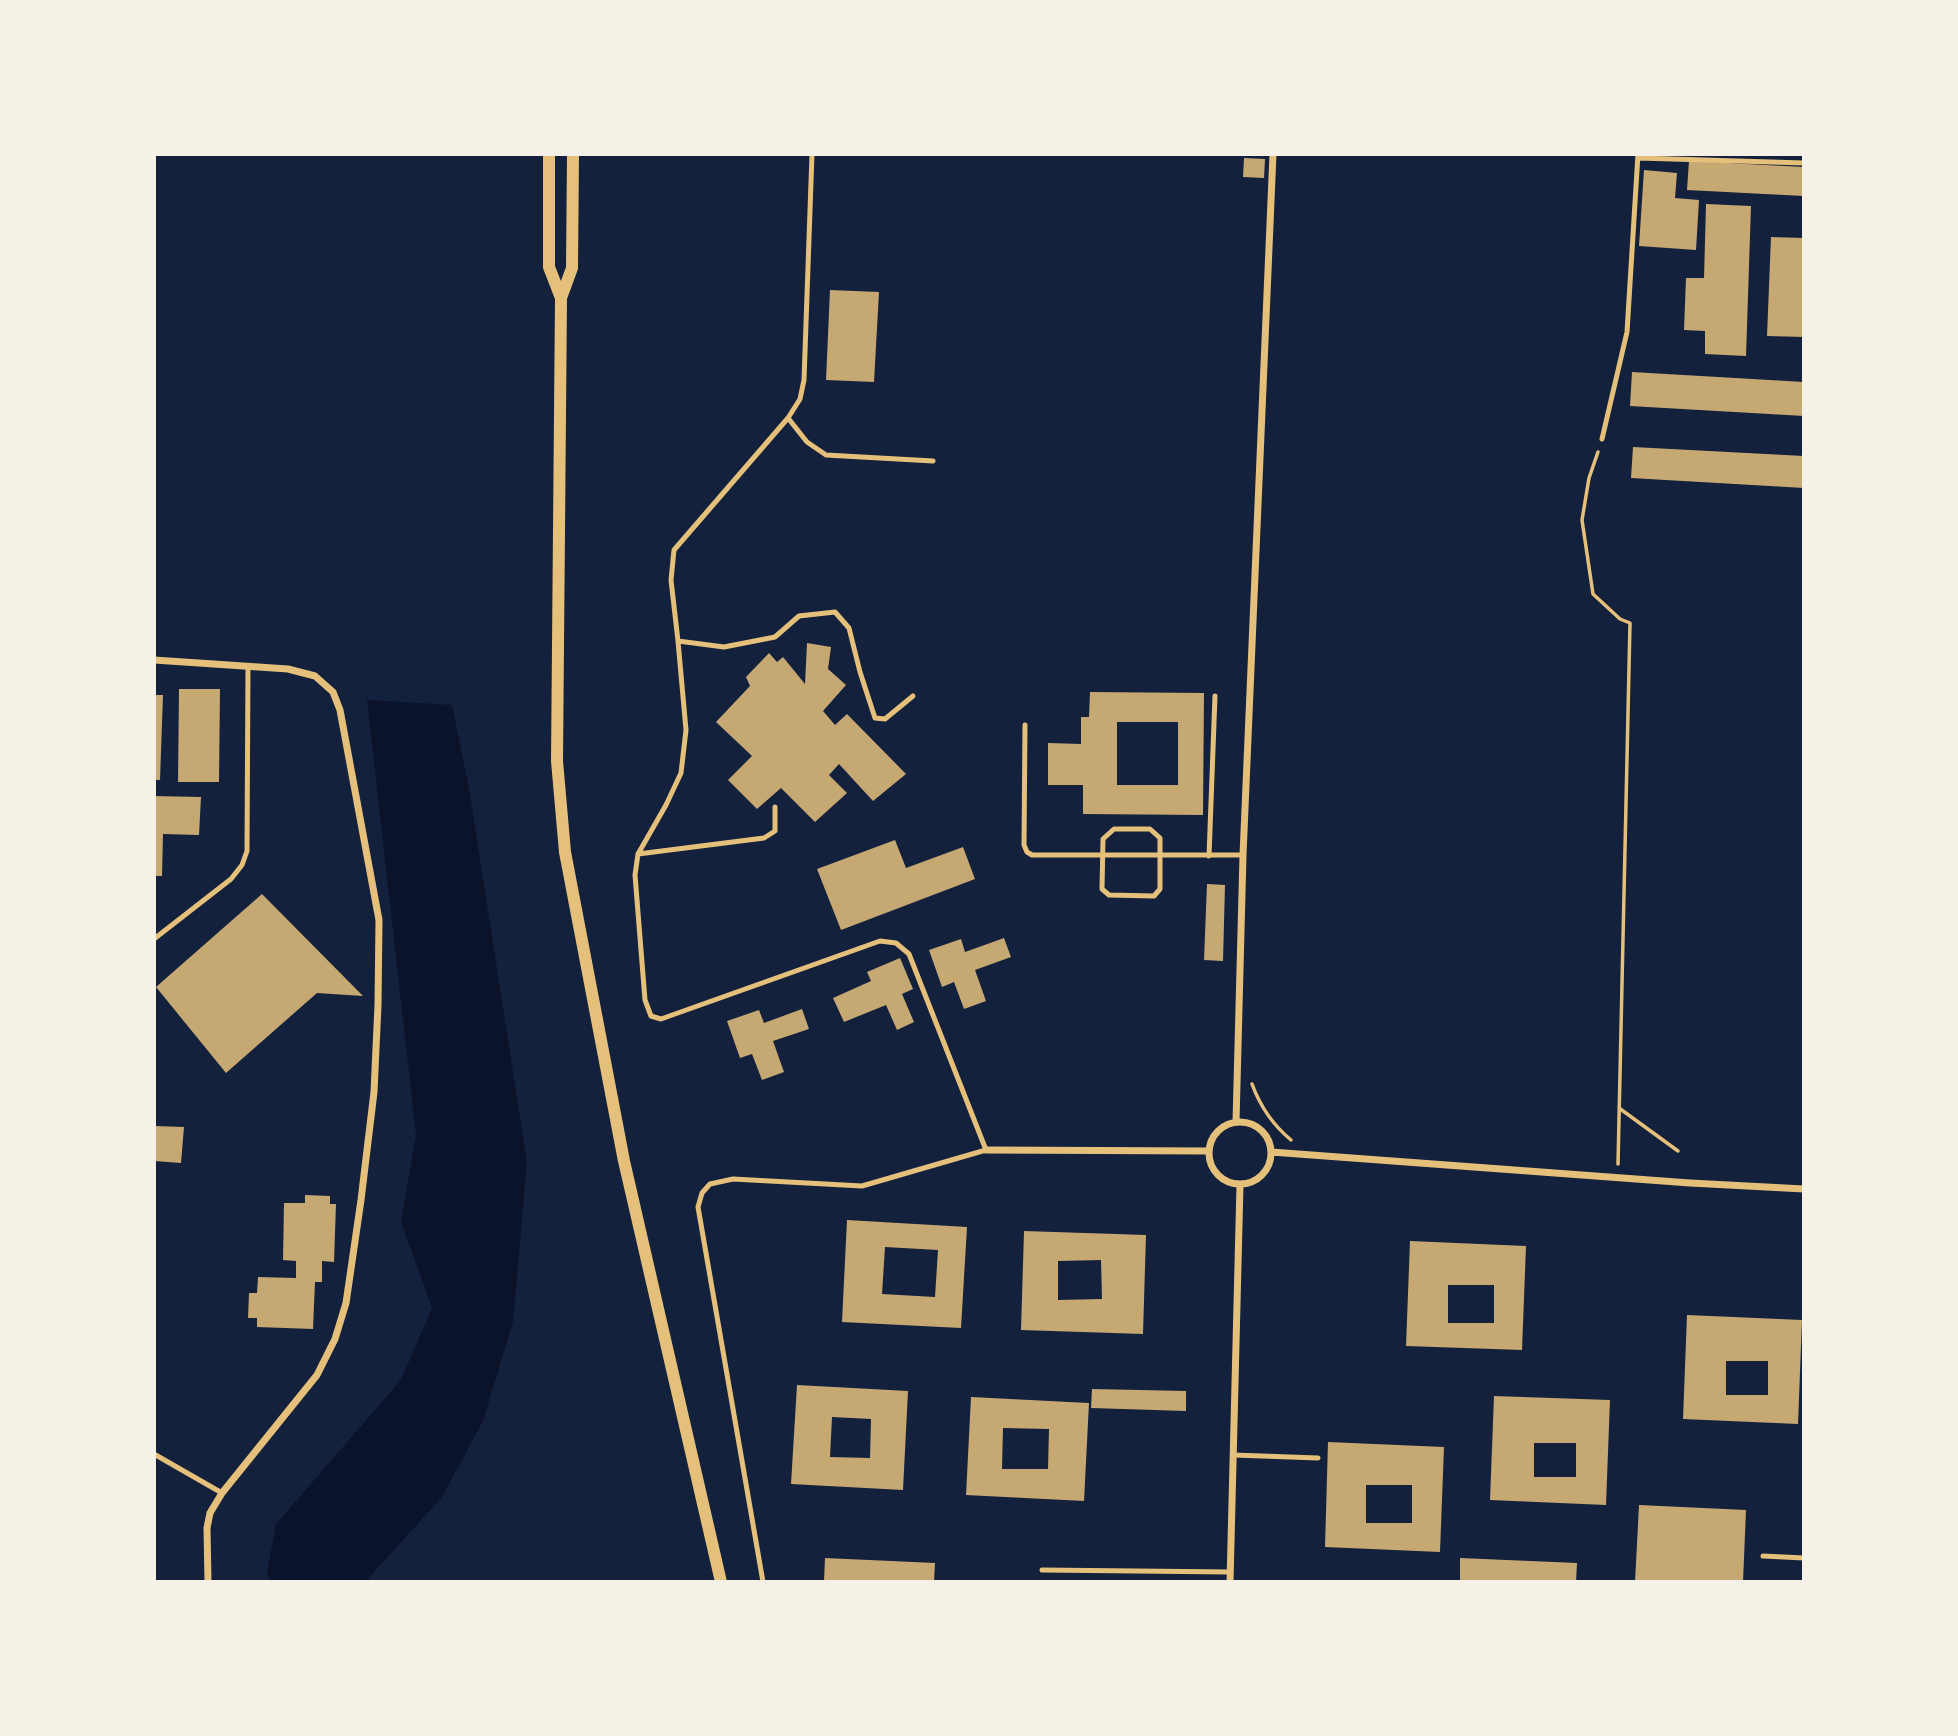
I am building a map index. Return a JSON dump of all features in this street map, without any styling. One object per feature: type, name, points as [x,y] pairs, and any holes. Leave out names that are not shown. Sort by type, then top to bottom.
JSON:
[{"type":"street","points":[[549,154],[549,267],[561,298]]},
{"type":"street","points":[[573,154],[572,268],[561,298],[557,761],[565,852],[624,1161],[721,1582]]},
{"type":"street","points":[[1236,1122],[1243,855],[1273,154]]},
{"type":"street","points":[[154,660],[288,669],[315,676],[333,692],[340,710],[379,920],[374,1093],[346,1303],[335,1339],[317,1375],[209,1513],[208,1582]]},
{"type":"street","points":[[1236,1122],[1246,1123],[1264,1133],[1271,1152],[1266,1171],[1250,1183],[1240,1185],[1220,1178],[1213,1169],[1209,1152],[1212,1140],[1218,1132],[1226,1125],[1236,1122]]},
{"type":"street","points":[[986,1150],[1209,1152]]},
{"type":"street","points":[[1271,1152],[1804,1189]]},
{"type":"street","points":[[1230,1582],[1240,1185]]},
{"type":"lane","points":[[763,1582],[698,1207],[702,1193],[710,1184],[733,1179],[862,1186],[986,1150],[909,954],[896,943],[880,942],[661,1019],[651,1016],[645,1000],[635,874],[638,854],[667,805],[681,773],[686,730],[671,580],[674,550],[788,418],[800,399],[804,380],[813,154]]},
{"type":"lane","points":[[1602,439],[1626,332],[1638,156],[1804,163]]},
{"type":"lane","points":[[788,418],[807,442],[826,455],[933,461]]},
{"type":"lane","points":[[678,641],[724,647],[775,637],[799,615],[835,612],[849,628],[875,718],[885,719],[913,696]]},
{"type":"lane","points":[[154,939],[231,879],[242,864],[247,851],[248,666]]},
{"type":"lane","points":[[1209,856],[1215,696]]},
{"type":"lane","points":[[1025,725],[1024,845],[1032,855],[1243,855]]},
{"type":"lane","points":[[638,854],[764,838],[775,831],[775,807]]},
{"type":"lane","points":[[1114,829],[1150,829],[1160,838],[1160,856],[1160,889],[1154,896],[1109,895],[1102,889],[1103,839],[1114,829]]},
{"type":"lane","points":[[154,1454],[222,1493]]},
{"type":"lane","points":[[1233,1455],[1318,1458]]},
{"type":"lane","points":[[1763,1556],[1804,1558]]},
{"type":"lane","points":[[1042,1570],[1230,1572]]},
{"type":"path","points":[[1602,439],[1589,478],[1583,520],[1585,550],[1592,594],[1620,619],[1630,623],[1617,1148],[1619,1177]]},
{"type":"path","points":[[1250,1078],[1258,1100],[1277,1128],[1309,1155]]},
{"type":"path","points":[[1619,1108],[1678,1152]]},
{"type":"water","points":[[367,700],[452,705],[469,788],[527,1162],[513,1322],[483,1421],[442,1497],[365,1582],[271,1582],[267,1573],[276,1524],[401,1380],[432,1308],[401,1222],[416,1135]]},
{"type":"building","points":[[1244,158],[1265,159],[1264,178],[1243,177]]},
{"type":"building","points":[[1689,161],[1804,167],[1804,196],[1687,190]]},
{"type":"building","points":[[1644,170],[1677,173],[1675,198],[1699,200],[1696,250],[1639,246]]},
{"type":"building","points":[[1706,204],[1751,206],[1746,356],[1705,354],[1705,331],[1684,330],[1686,278],[1704,278]]},
{"type":"building","points":[[1771,237],[1804,238],[1804,337],[1767,336]]},
{"type":"building","points":[[830,290],[879,292],[874,382],[826,380]]},
{"type":"building","points":[[1632,372],[1804,382],[1804,416],[1630,406]]},
{"type":"building","points":[[1633,447],[1804,456],[1804,488],[1631,478]]},
{"type":"building","points":[[807,643],[831,647],[828,669],[846,685],[823,711],[835,725],[847,714],[906,774],[873,801],[839,764],[829,775],[847,793],[815,822],[781,788],[757,809],[728,780],[752,756],[716,722],[750,686],[746,677],[769,653],[777,662],[783,657],[805,684]]},
{"type":"building","points":[[179,689],[220,689],[219,782],[178,782]]},
{"type":"building","points":[[1090,692],[1204,693],[1203,815],[1083,814],[1083,785],[1048,785],[1048,743],[1081,744],[1081,717],[1089,717]],"holes":[[[1117,722],[1178,722],[1178,785],[1117,785]]]},
{"type":"building","points":[[154,695],[163,695],[160,780],[154,780]]},
{"type":"building","points":[[154,796],[201,797],[199,835],[163,834],[162,876],[154,876]]},
{"type":"building","points":[[895,840],[906,868],[963,847],[975,879],[841,930],[817,869]]},
{"type":"building","points":[[1207,884],[1225,885],[1223,961],[1204,960]]},
{"type":"building","points":[[262,894],[363,996],[317,993],[226,1073],[156,987]]},
{"type":"building","points":[[1004,938],[1011,957],[975,970],[986,1001],[964,1009],[954,982],[942,987],[929,950],[961,939],[965,952]]},
{"type":"building","points":[[900,958],[913,989],[902,994],[914,1022],[897,1030],[886,1005],[844,1022],[833,998],[871,981],[867,972]]},
{"type":"building","points":[[802,1009],[809,1029],[773,1041],[784,1072],[762,1080],[752,1054],[740,1058],[727,1021],[759,1010],[764,1023]]},
{"type":"building","points":[[154,1126],[184,1127],[181,1163],[154,1161]]},
{"type":"building","points":[[305,1195],[330,1196],[330,1204],[336,1204],[334,1262],[322,1261],[322,1282],[315,1282],[313,1329],[257,1327],[257,1318],[248,1318],[249,1293],[257,1293],[258,1277],[296,1278],[296,1261],[283,1260],[284,1203],[305,1203]]},
{"type":"building","points":[[847,1220],[967,1227],[961,1328],[842,1322]],"holes":[[[885,1247],[938,1250],[935,1297],[882,1294]]]},
{"type":"building","points":[[1024,1231],[1146,1235],[1143,1334],[1021,1330]],"holes":[[[1101,1260],[1102,1299],[1058,1300],[1058,1261]]]},
{"type":"building","points":[[1410,1241],[1526,1246],[1522,1350],[1406,1346]],"holes":[[[1448,1285],[1494,1285],[1494,1323],[1448,1323]]]},
{"type":"building","points":[[1687,1315],[1802,1320],[1798,1424],[1683,1419]],"holes":[[[1726,1361],[1768,1361],[1768,1395],[1726,1395]]]},
{"type":"building","points":[[797,1385],[908,1391],[903,1490],[791,1484]],"holes":[[[832,1417],[871,1419],[870,1458],[830,1457]]]},
{"type":"building","points":[[1092,1389],[1186,1391],[1186,1411],[1091,1408]]},
{"type":"building","points":[[1494,1396],[1610,1400],[1606,1505],[1490,1500]],"holes":[[[1534,1443],[1576,1443],[1576,1477],[1534,1477]]]},
{"type":"building","points":[[971,1397],[1089,1403],[1084,1501],[966,1495]],"holes":[[[1003,1428],[1049,1429],[1048,1469],[1002,1469]]]},
{"type":"building","points":[[1328,1442],[1444,1447],[1440,1552],[1325,1547]],"holes":[[[1366,1485],[1412,1485],[1412,1523],[1366,1523]]]},
{"type":"building","points":[[1639,1505],[1746,1510],[1743,1582],[1635,1582]]},
{"type":"building","points":[[825,1558],[935,1563],[934,1582],[824,1582]]},
{"type":"building","points":[[1460,1558],[1577,1563],[1576,1582],[1460,1582]]}]
